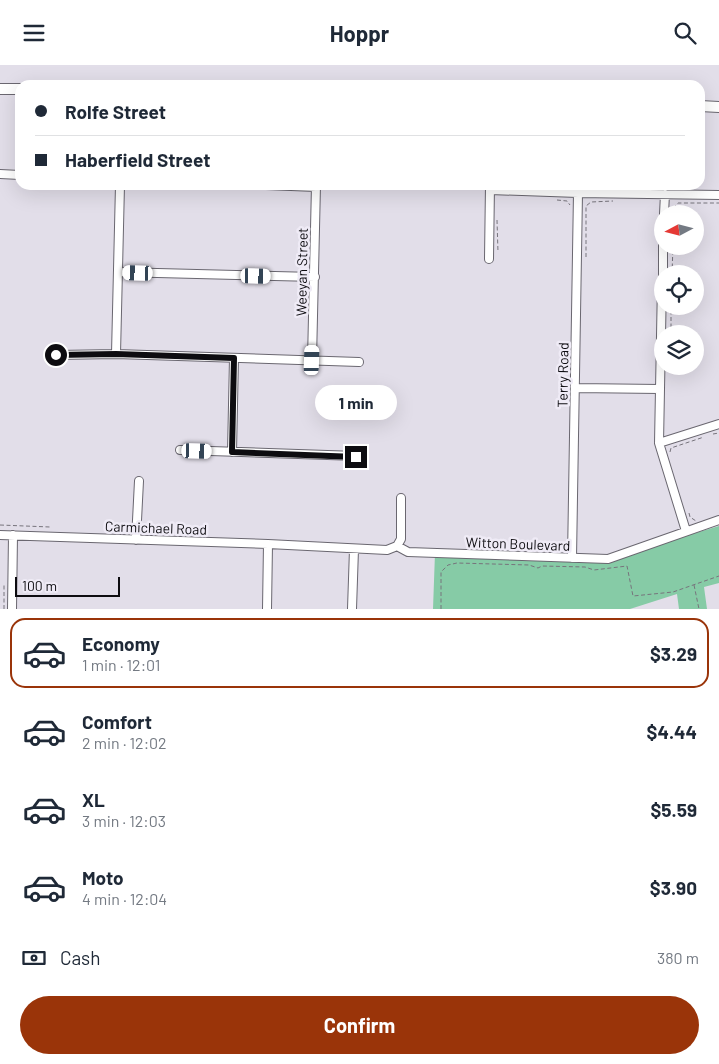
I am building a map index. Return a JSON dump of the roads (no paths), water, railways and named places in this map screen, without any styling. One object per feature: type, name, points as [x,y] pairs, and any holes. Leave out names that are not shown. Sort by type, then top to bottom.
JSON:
[{"type":"street","points":[[0,89],[15,89]]},
{"type":"street","points":[[705,107],[719,107]]},
{"type":"street","points":[[0,174],[15,175]]},
{"type":"street","points":[[116,354],[120,190]]},
{"type":"street","name":"Weeyan Street","points":[[312,360],[316,190]]},
{"type":"street","points":[[490,190],[490,259]]},
{"type":"street","points":[[534,190],[578,193],[719,195]]},
{"type":"street","name":"Terry Road","points":[[572,558],[578,193]]},
{"type":"street","points":[[664,205],[665,194]]},
{"type":"street","points":[[118,272],[315,277]]},
{"type":"street","points":[[661,315],[659,443],[686,531]]},
{"type":"street","points":[[56,355],[116,354],[359,362]]},
{"type":"street","points":[[232,452],[234,358]]},
{"type":"street","points":[[575,388],[660,389]]},
{"type":"street","points":[[659,443],[719,424]]},
{"type":"street","points":[[180,450],[356,457]]},
{"type":"street","points":[[136,540],[138,481]]},
{"type":"street","points":[[396,546],[401,539],[401,498]]},
{"type":"street","name":"Witton Boulevard","points":[[312,547],[387,550],[396,546],[408,552],[608,559],[616,558],[719,519]]},
{"type":"street","name":"Carmichael Road","points":[[0,535],[312,547]]},
{"type":"street","points":[[12,609],[13,535]]},
{"type":"street","points":[[267,609],[268,544]]},
{"type":"street","points":[[352,609],[354,549]]}]
